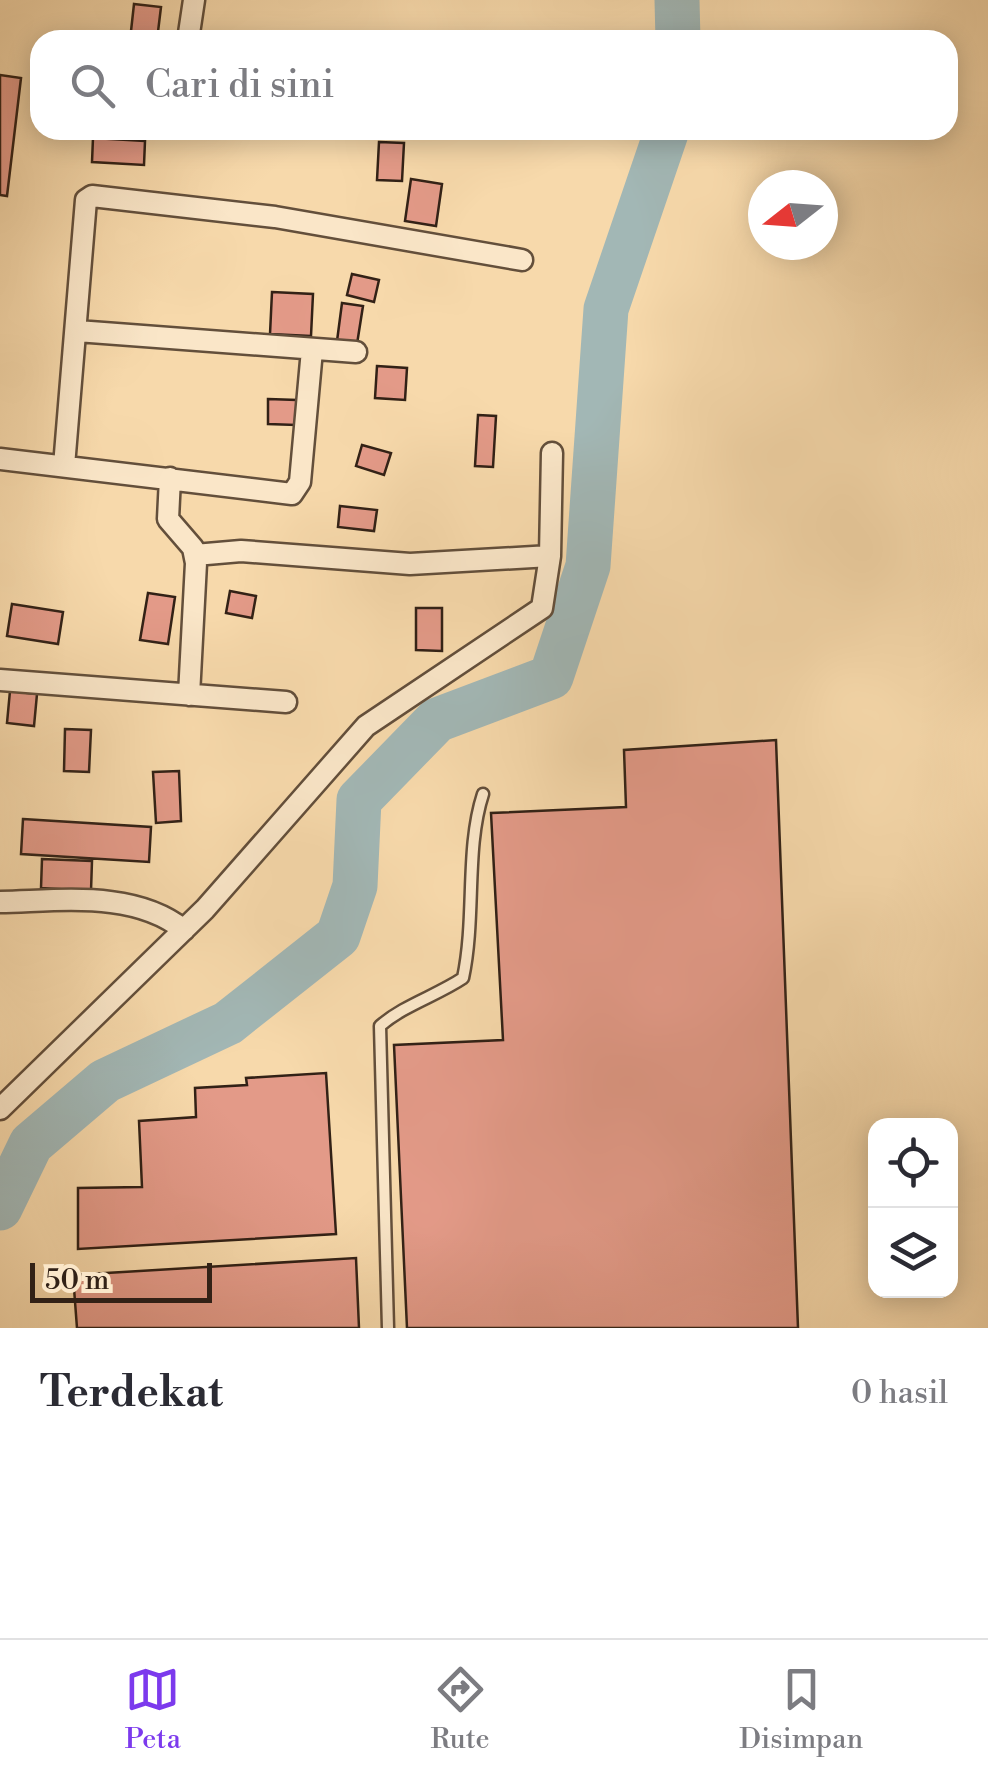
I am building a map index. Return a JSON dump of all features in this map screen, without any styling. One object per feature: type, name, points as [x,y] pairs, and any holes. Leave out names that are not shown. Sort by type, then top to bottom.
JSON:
[{"type":"street","points":[[190,30],[194,0]]},
{"type":"street","points":[[64,466],[86,200],[101,194],[275,217],[522,260]]},
{"type":"street","points":[[77,331],[356,352]]},
{"type":"street","points":[[0,459],[282,495],[296,490],[312,350]]},
{"type":"street","points":[[0,1109],[184,930],[366,726],[542,608],[550,556],[552,453]]},
{"type":"street","points":[[170,478],[168,519],[196,555],[189,695]]},
{"type":"street","points":[[196,555],[260,552],[410,564],[550,556]]},
{"type":"street","points":[[0,680],[286,702]]},
{"type":"street","points":[[0,902],[134,905],[152,908],[184,930]]},
{"type":"lane","points":[[388,1328],[380,1026],[394,1013],[434,997],[462,978],[471,940],[474,823],[483,794]]},
{"type":"building","points":[[134,4],[161,7],[158,30],[131,30]]},
{"type":"building","points":[[0,75],[21,78],[7,196],[0,195]]},
{"type":"building","points":[[93,140],[145,141],[144,165],[92,162]]},
{"type":"building","points":[[379,142],[404,143],[402,181],[377,180]]},
{"type":"building","points":[[411,179],[442,184],[436,226],[405,221]]},
{"type":"building","points":[[352,274],[379,280],[374,302],[347,295]]},
{"type":"building","points":[[272,292],[313,294],[311,336],[270,334]]},
{"type":"building","points":[[342,303],[363,306],[357,344],[337,341]]},
{"type":"building","points":[[377,366],[407,368],[405,400],[375,398]]},
{"type":"building","points":[[268,399],[297,400],[296,425],[268,424]]},
{"type":"building","points":[[478,415],[496,416],[493,467],[475,466]]},
{"type":"building","points":[[362,445],[391,453],[384,475],[356,466]]},
{"type":"building","points":[[340,506],[377,510],[374,531],[338,527]]},
{"type":"building","points":[[230,591],[256,596],[252,618],[226,613]]},
{"type":"building","points":[[148,593],[175,597],[168,644],[140,640]]},
{"type":"building","points":[[12,604],[63,612],[58,644],[7,636]]},
{"type":"building","points":[[416,608],[442,608],[442,651],[416,650]]},
{"type":"building","points":[[10,691],[37,694],[34,726],[7,723]]},
{"type":"building","points":[[65,729],[91,730],[89,772],[64,771]]},
{"type":"building","points":[[776,740],[798,1328],[407,1328],[394,1045],[503,1040],[491,813],[626,807],[624,750]]},
{"type":"building","points":[[179,771],[181,821],[156,823],[153,772]]},
{"type":"building","points":[[23,819],[151,827],[149,862],[21,854]]},
{"type":"building","points":[[42,859],[92,861],[91,891],[41,888]]},
{"type":"building","points":[[326,1073],[336,1234],[78,1249],[78,1188],[142,1187],[139,1121],[196,1117],[195,1088],[247,1085],[246,1078]]},
{"type":"building","points":[[356,1258],[359,1328],[77,1328],[73,1275]]},
{"type":"waterway","points":[[677,0],[678,30]]},
{"type":"waterway","points":[[0,1208],[31,1144],[105,1081],[228,1023],[338,936],[355,886],[359,800],[437,720],[551,677],[588,566],[606,309],[664,140]]}]
